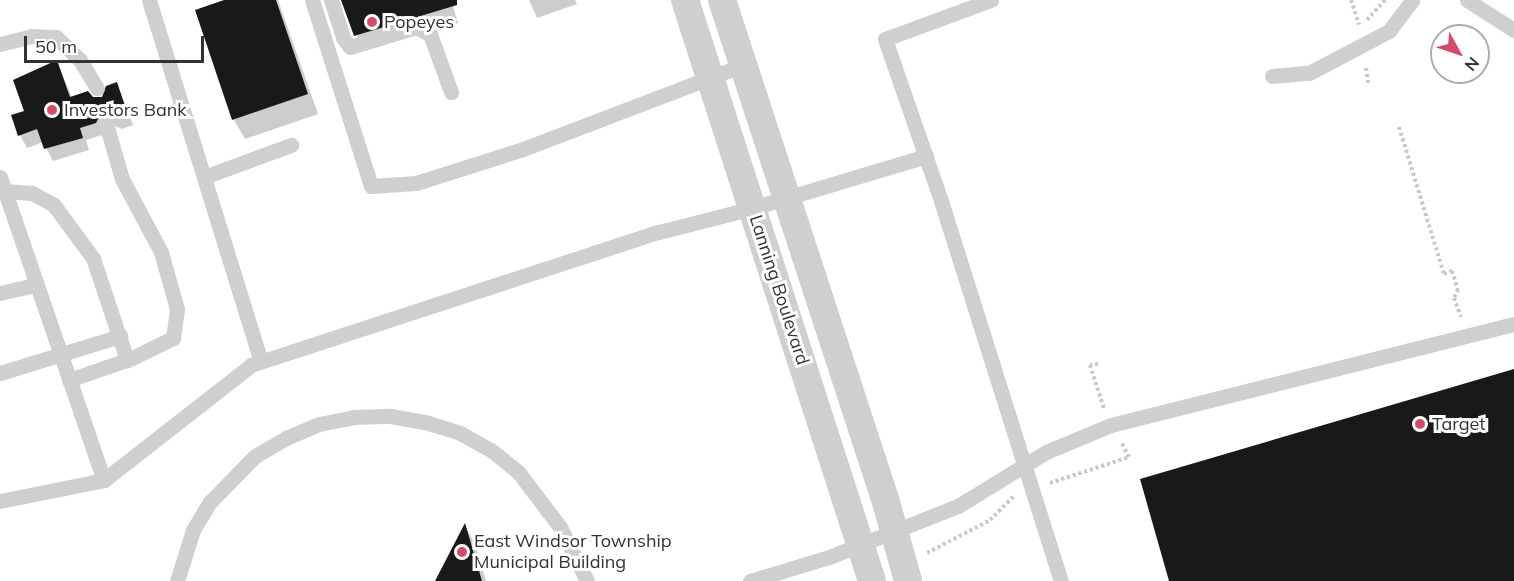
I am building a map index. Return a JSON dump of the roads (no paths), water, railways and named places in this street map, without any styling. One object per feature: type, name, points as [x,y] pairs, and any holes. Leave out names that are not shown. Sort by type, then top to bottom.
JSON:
[{"type":"street","name":"Lanning Boulevard","points":[[685,0],[872,581]]},
{"type":"street","name":"Lanning Boulevard","points":[[722,0],[908,581]]},
{"type":"lane","points":[[149,0],[261,361]]},
{"type":"lane","points":[[312,0],[371,186],[416,183],[533,145],[709,76],[743,65]]},
{"type":"lane","points":[[331,0],[343,38],[351,47],[416,27],[430,34],[451,92]]},
{"type":"lane","points":[[991,0],[885,39],[926,156],[1061,581]]},
{"type":"lane","points":[[1272,76],[1309,73],[1389,31],[1413,0]]},
{"type":"lane","points":[[1467,0],[1514,30]]},
{"type":"lane","points":[[0,44],[31,36],[57,37],[80,60],[97,88]]},
{"type":"lane","points":[[69,380],[127,360],[173,338],[177,309],[161,252],[122,179],[105,120]]},
{"type":"lane","points":[[204,177],[291,145]]},
{"type":"lane","points":[[0,501],[104,480],[251,364],[659,232],[786,199],[926,156]]},
{"type":"lane","points":[[2,184],[32,193],[53,204],[93,258],[127,360]]},
{"type":"lane","points":[[2,184],[104,480]]},
{"type":"lane","points":[[0,293],[36,285]]},
{"type":"lane","points":[[750,581],[860,545],[958,506],[1046,452],[1111,426],[1514,324]]},
{"type":"lane","points":[[0,374],[120,336]]},
{"type":"lane","points":[[177,581],[193,530],[210,502],[255,456],[286,438],[319,424],[354,417],[390,416],[425,422],[460,433],[491,450],[519,472],[560,527],[587,581]]},
{"type":"place","name":"Popeyes","points":[[372,22]]},
{"type":"place","name":"Investors Bank","points":[[52,110]]},
{"type":"place","name":"Target","points":[[1420,424]]},
{"type":"place","name":"East Windsor Township Municipal Building","points":[[462,552]]}]
